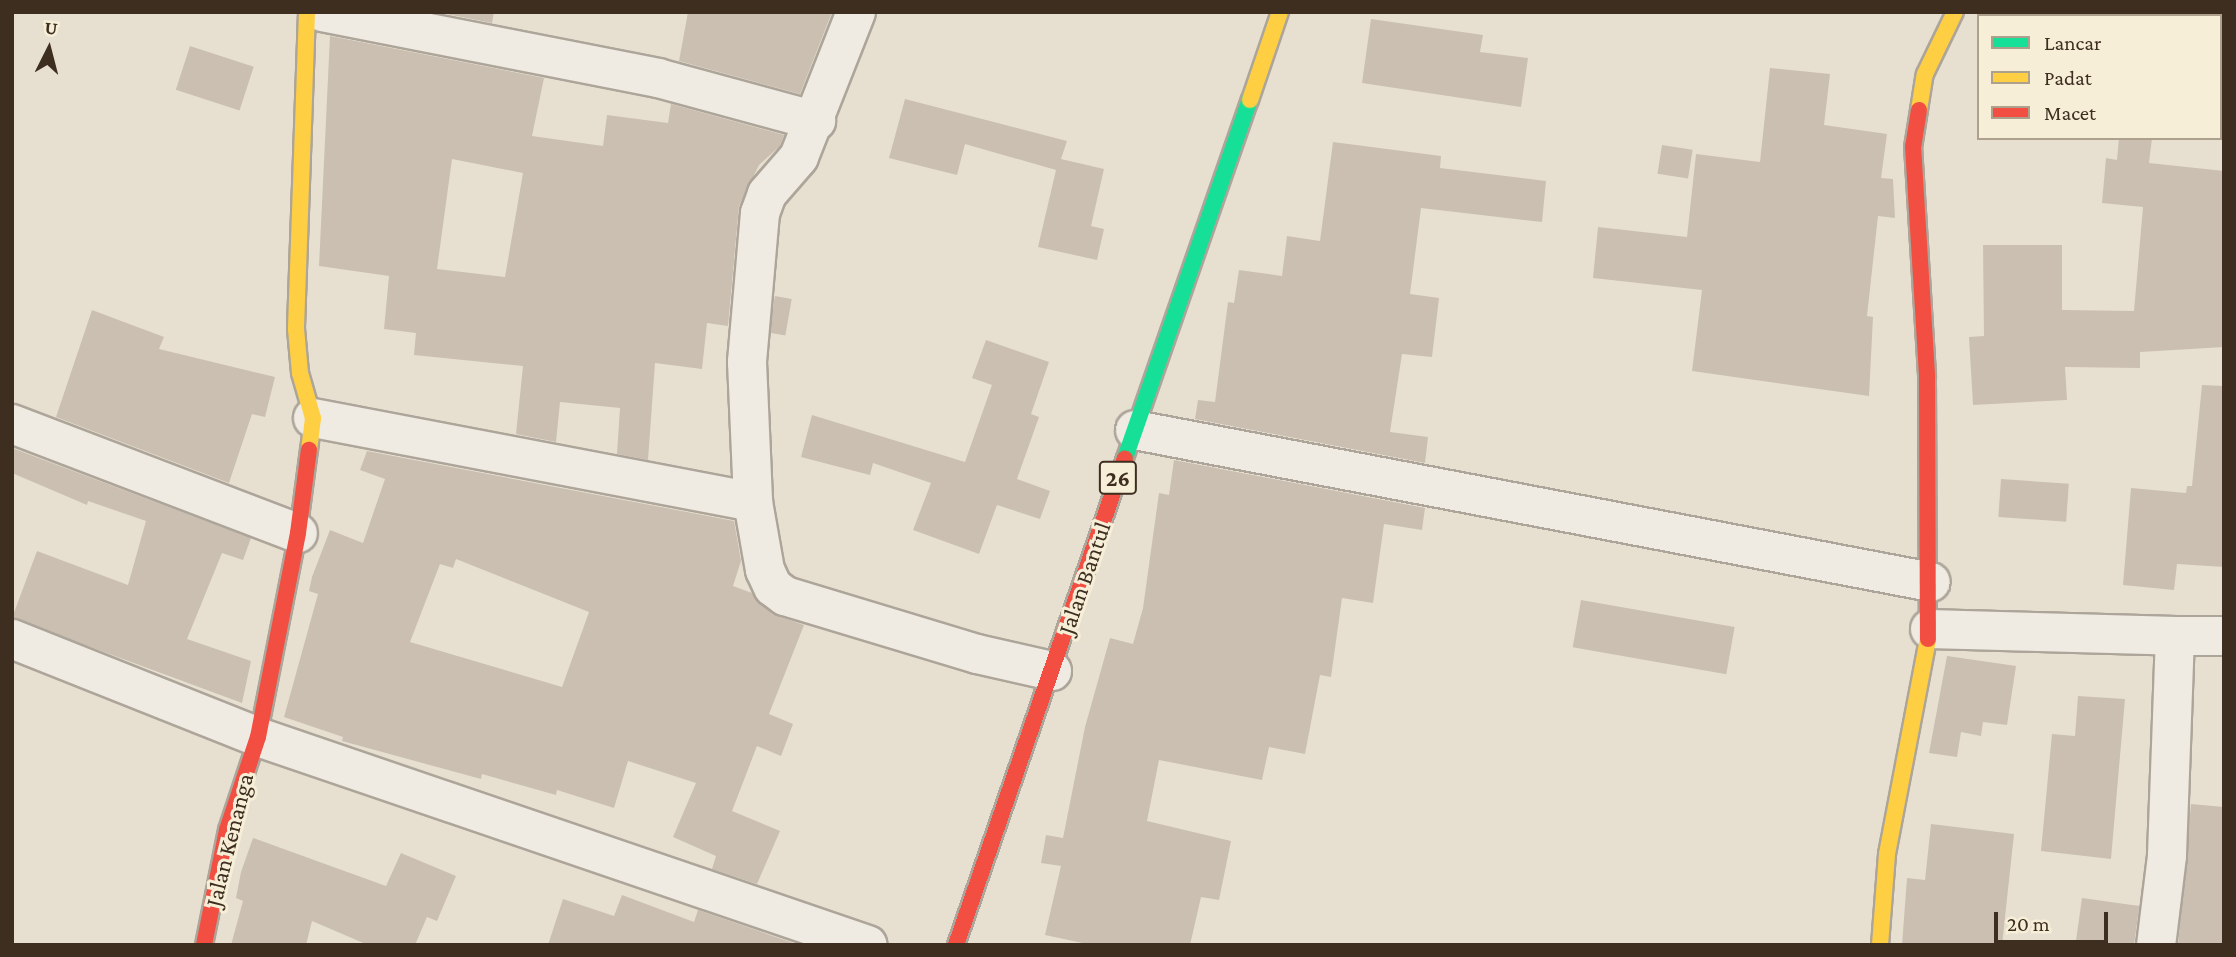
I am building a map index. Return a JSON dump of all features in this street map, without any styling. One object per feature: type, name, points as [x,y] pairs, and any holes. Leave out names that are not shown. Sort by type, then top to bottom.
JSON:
[{"type":"street","points":[[307,12],[298,172],[296,329],[300,373],[313,418],[754,502]]},
{"type":"street","points":[[322,12],[657,78],[816,121]]},
{"type":"street","points":[[856,12],[816,121],[799,157],[767,194],[760,212],[747,362],[754,502],[765,570],[773,587],[785,596],[964,651],[1052,671]]},
{"type":"street","name":"Jalan Bantul","points":[[956,945],[1280,12]]},
{"type":"street","points":[[1880,945],[1887,854],[1930,629],[1927,378],[1913,146],[1925,74],[1955,12]]},
{"type":"street","name":"Jalan Kenanga","points":[[204,945],[227,830],[258,737],[298,533],[313,418]]},
{"type":"street","points":[[12,424],[298,533]]},
{"type":"street","points":[[1135,430],[1931,582]]},
{"type":"street","points":[[1930,629],[2224,636]]},
{"type":"street","points":[[2156,945],[2167,856],[2175,636]]},
{"type":"street","points":[[12,639],[258,737],[853,939]]},
{"type":"building","points":[[437,12],[494,12],[492,23]]},
{"type":"building","points":[[688,12],[832,12],[800,94],[679,61]]},
{"type":"building","points":[[1371,19],[1483,35],[1480,52],[1528,58],[1521,107],[1362,83]]},
{"type":"building","points":[[330,36],[544,78],[532,136],[603,146],[607,115],[668,123],[671,104],[784,135],[780,146],[759,165],[739,206],[728,326],[707,323],[702,369],[655,363],[648,460],[617,454],[620,408],[560,402],[556,442],[516,434],[523,366],[414,355],[416,333],[384,329],[389,276],[319,266]],"holes":[[[452,159],[523,173],[505,277],[437,269]]]},
{"type":"building","points":[[190,46],[254,67],[240,110],[176,90]]},
{"type":"building","points":[[1770,68],[1830,74],[1824,125],[1887,134],[1881,178],[1893,179],[1895,218],[1878,216],[1867,316],[1873,317],[1869,396],[1692,371],[1702,290],[1593,278],[1598,227],[1687,237],[1696,154],[1760,162]]},
{"type":"building","points":[[905,99],[1067,141],[1061,159],[1104,169],[1091,226],[1104,229],[1097,260],[1038,247],[1056,170],[965,144],[957,175],[889,158]]},
{"type":"building","points":[[2119,140],[2152,140],[2149,163],[2224,171],[2224,347],[2140,352],[2140,368],[2065,367],[2067,400],[1973,405],[1969,337],[1984,336],[1983,245],[2062,245],[2062,310],[2134,311],[2143,207],[2102,203],[2106,158],[2117,160]]},
{"type":"building","points":[[1333,142],[1441,156],[1440,168],[1546,181],[1542,222],[1421,208],[1410,294],[1439,298],[1432,357],[1402,354],[1390,432],[1428,437],[1425,463],[1195,419],[1198,400],[1215,402],[1228,302],[1234,303],[1239,270],[1282,276],[1287,236],[1320,241]]},
{"type":"building","points":[[1662,145],[1693,150],[1688,178],[1657,174]]},
{"type":"building","points":[[775,296],[792,299],[785,335],[769,332]]},
{"type":"building","points":[[92,310],[164,337],[159,349],[275,377],[265,417],[252,414],[229,483],[56,417]]},
{"type":"building","points":[[986,340],[1049,362],[1031,414],[1039,417],[1017,479],[1050,491],[1040,519],[997,505],[979,554],[913,530],[931,483],[873,463],[870,475],[801,457],[812,415],[965,462],[992,385],[972,378]]},
{"type":"building","points":[[2202,385],[2224,386],[2224,567],[2177,564],[2174,590],[2123,585],[2131,488],[2186,493],[2187,486],[2192,486]]},
{"type":"building","points":[[12,448],[251,538],[243,560],[222,553],[187,639],[251,661],[242,703],[12,618],[37,551],[128,585],[146,521],[88,501],[87,505],[12,473]]},
{"type":"building","points":[[367,451],[734,521],[741,561],[733,586],[752,593],[772,614],[804,625],[769,714],[793,724],[781,756],[757,746],[732,811],[780,831],[757,884],[712,869],[716,856],[673,837],[696,783],[628,761],[614,808],[557,790],[556,795],[482,774],[481,779],[342,741],[343,737],[284,717],[318,594],[309,591],[312,577],[330,530],[363,543],[385,479],[360,470]],"holes":[[[456,559],[589,612],[562,687],[410,642],[440,564],[453,568]]]},
{"type":"building","points":[[1174,460],[1425,508],[1422,530],[1384,524],[1373,603],[1342,598],[1331,677],[1320,675],[1305,754],[1269,747],[1262,780],[1159,760],[1147,821],[1231,841],[1219,900],[1201,897],[1190,945],[1092,945],[1045,935],[1061,866],[1041,863],[1046,835],[1063,838],[1085,727],[1110,638],[1133,644],[1143,608],[1159,493],[1169,495]]},
{"type":"building","points":[[2001,479],[2069,484],[2066,522],[1998,517]]},
{"type":"building","points":[[1581,600],[1735,627],[1726,674],[1573,647]]},
{"type":"building","points":[[1947,656],[2016,666],[2007,725],[1983,722],[1981,736],[1961,732],[1957,757],[1929,753]]},
{"type":"building","points":[[2078,696],[2125,699],[2111,859],[2041,851],[2052,734],[2075,736]]},
{"type":"building","points":[[2191,804],[2224,807],[2224,945],[2178,945]]},
{"type":"building","points":[[1931,824],[2014,834],[2002,945],[1902,945],[1907,878],[1925,880]]},
{"type":"building","points":[[253,838],[386,886],[401,853],[456,876],[437,921],[427,917],[415,945],[368,945],[312,921],[306,945],[231,945],[243,901],[236,898],[241,872]]},
{"type":"building","points":[[622,895],[694,922],[698,910],[799,945],[548,945],[563,899],[614,916]]},
{"type":"building","points":[[2082,898],[2139,906],[2134,945],[2076,941]]},
{"type":"traffic: fast","points":[[1125,458],[1250,100]]},
{"type":"traffic: slow","points":[[307,12],[296,329],[300,373],[313,418],[309,450]]},
{"type":"traffic: slow","points":[[1250,100],[1280,12]]},
{"type":"traffic: slow","points":[[1919,110],[1925,74],[1955,12]]},
{"type":"traffic: slow","points":[[1880,945],[1887,854],[1928,639]]},
{"type":"traffic: jam","points":[[1919,110],[1913,146],[1927,378],[1928,639]]},
{"type":"traffic: jam","points":[[204,945],[227,830],[258,737],[298,533],[309,450]]},
{"type":"traffic: jam","points":[[956,945],[1125,458]]}]
